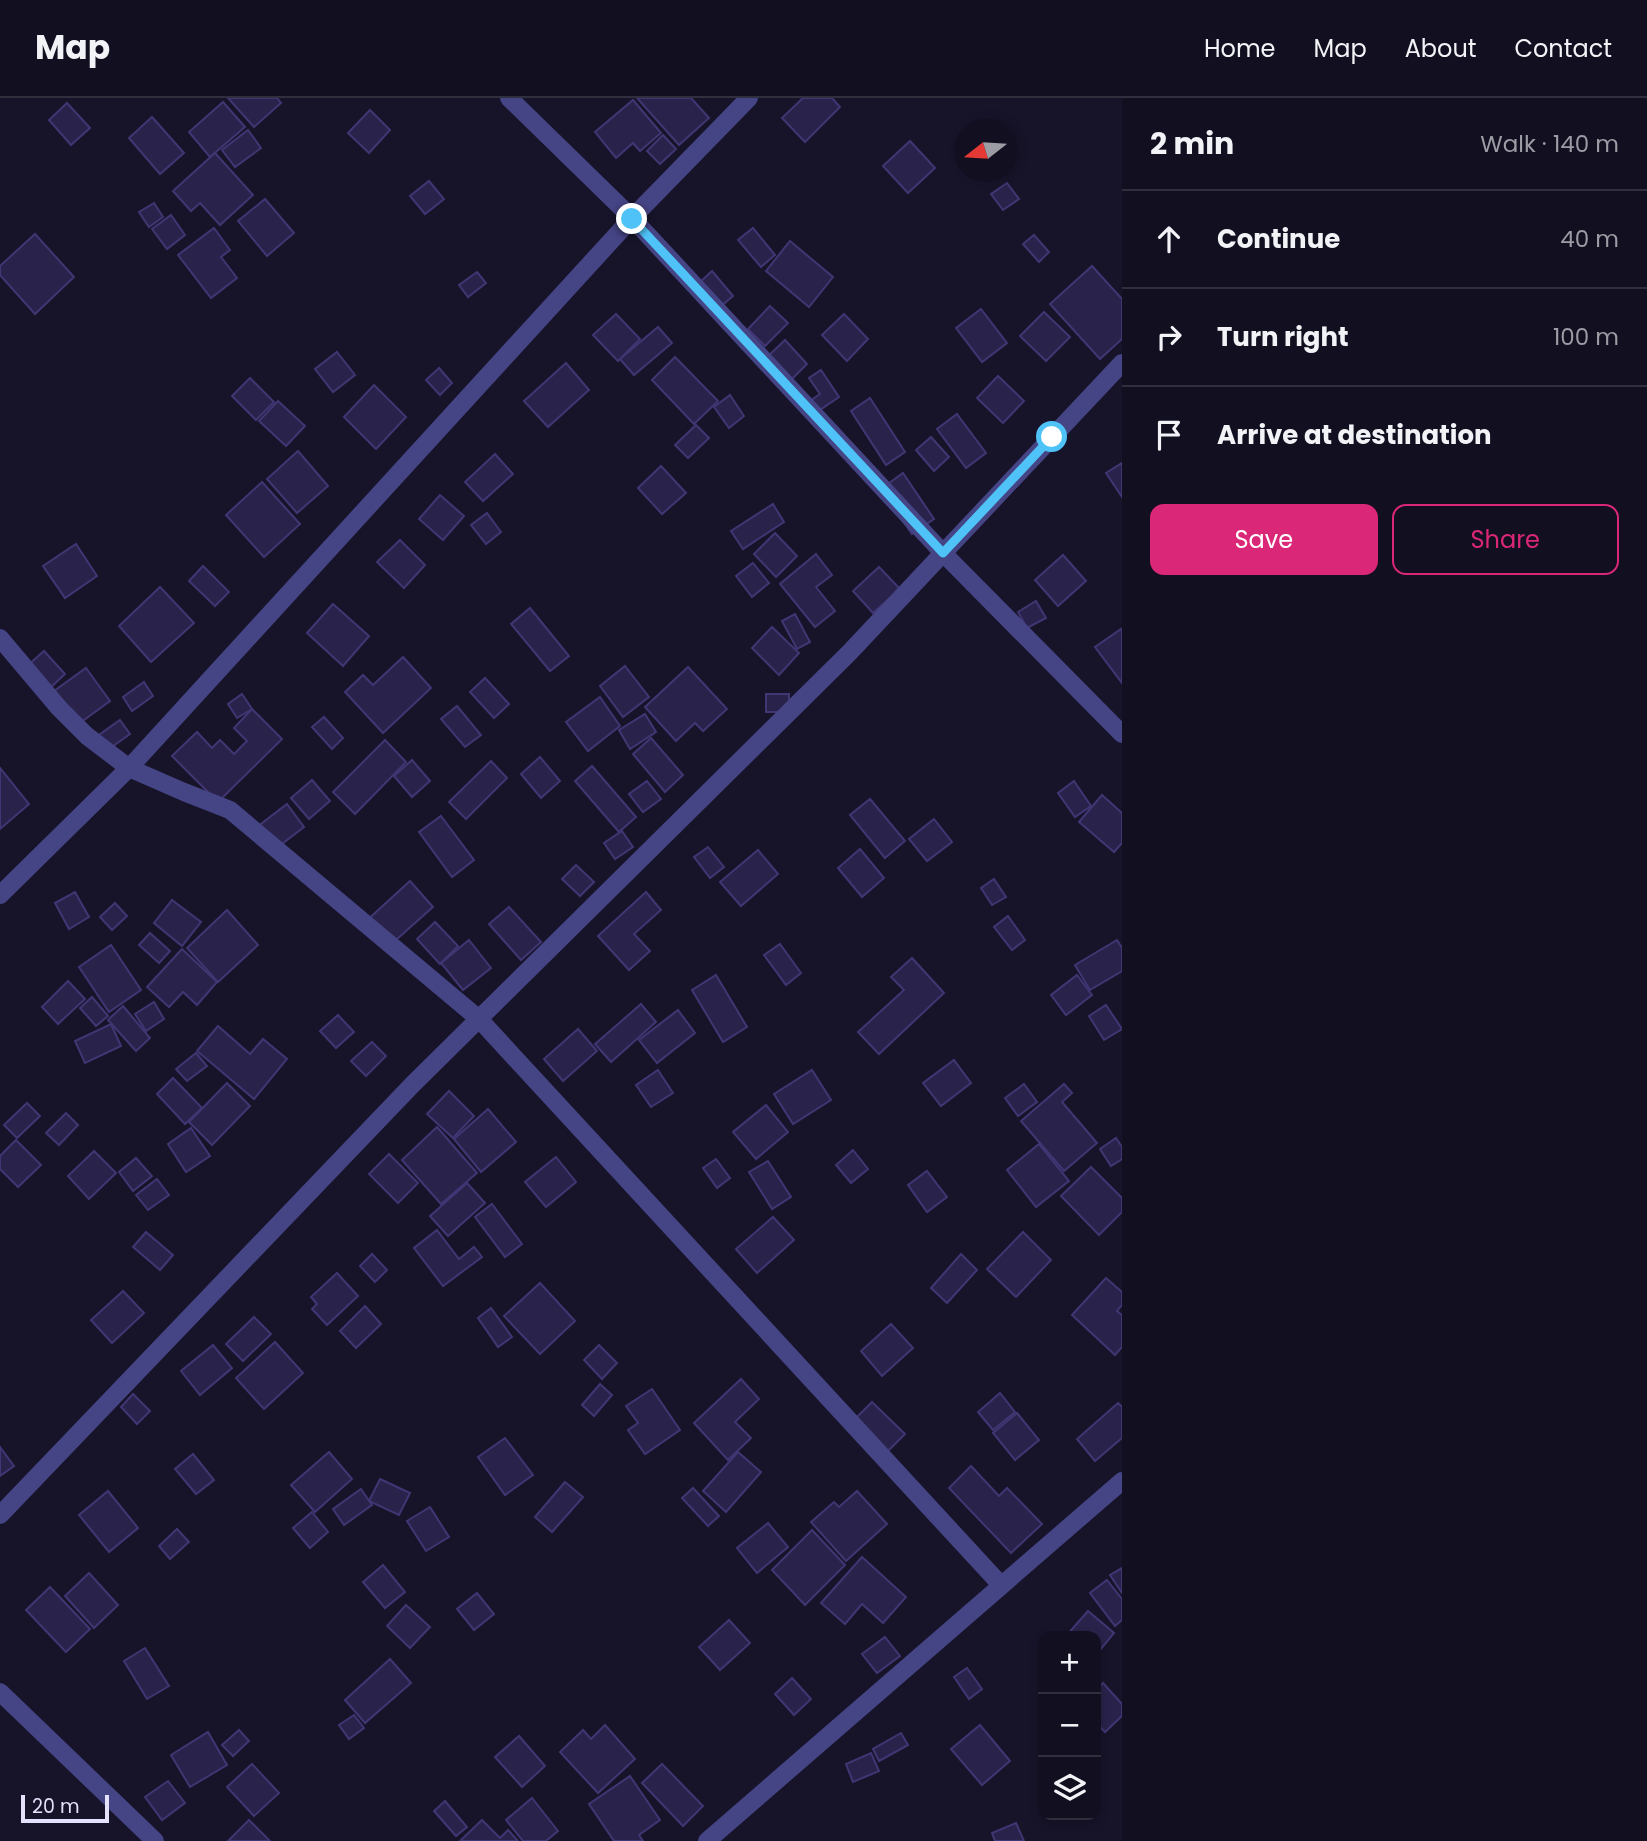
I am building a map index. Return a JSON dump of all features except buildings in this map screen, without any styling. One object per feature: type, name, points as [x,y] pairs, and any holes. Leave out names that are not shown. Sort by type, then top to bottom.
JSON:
[{"type":"street","points":[[509,98],[632,219],[943,553],[1122,734]]},
{"type":"street","points":[[0,895],[129,768],[632,219],[749,98]]},
{"type":"street","points":[[0,1515],[413,1084],[849,653],[1122,363]]},
{"type":"street","points":[[0,638],[58,708],[88,736],[129,768],[230,810],[479,1019],[1001,1586]]},
{"type":"street","points":[[707,1841],[1122,1480]]},
{"type":"street","points":[[0,1692],[155,1841]]},
{"type":"route","points":[[632,219],[943,553],[1052,437]]}]
